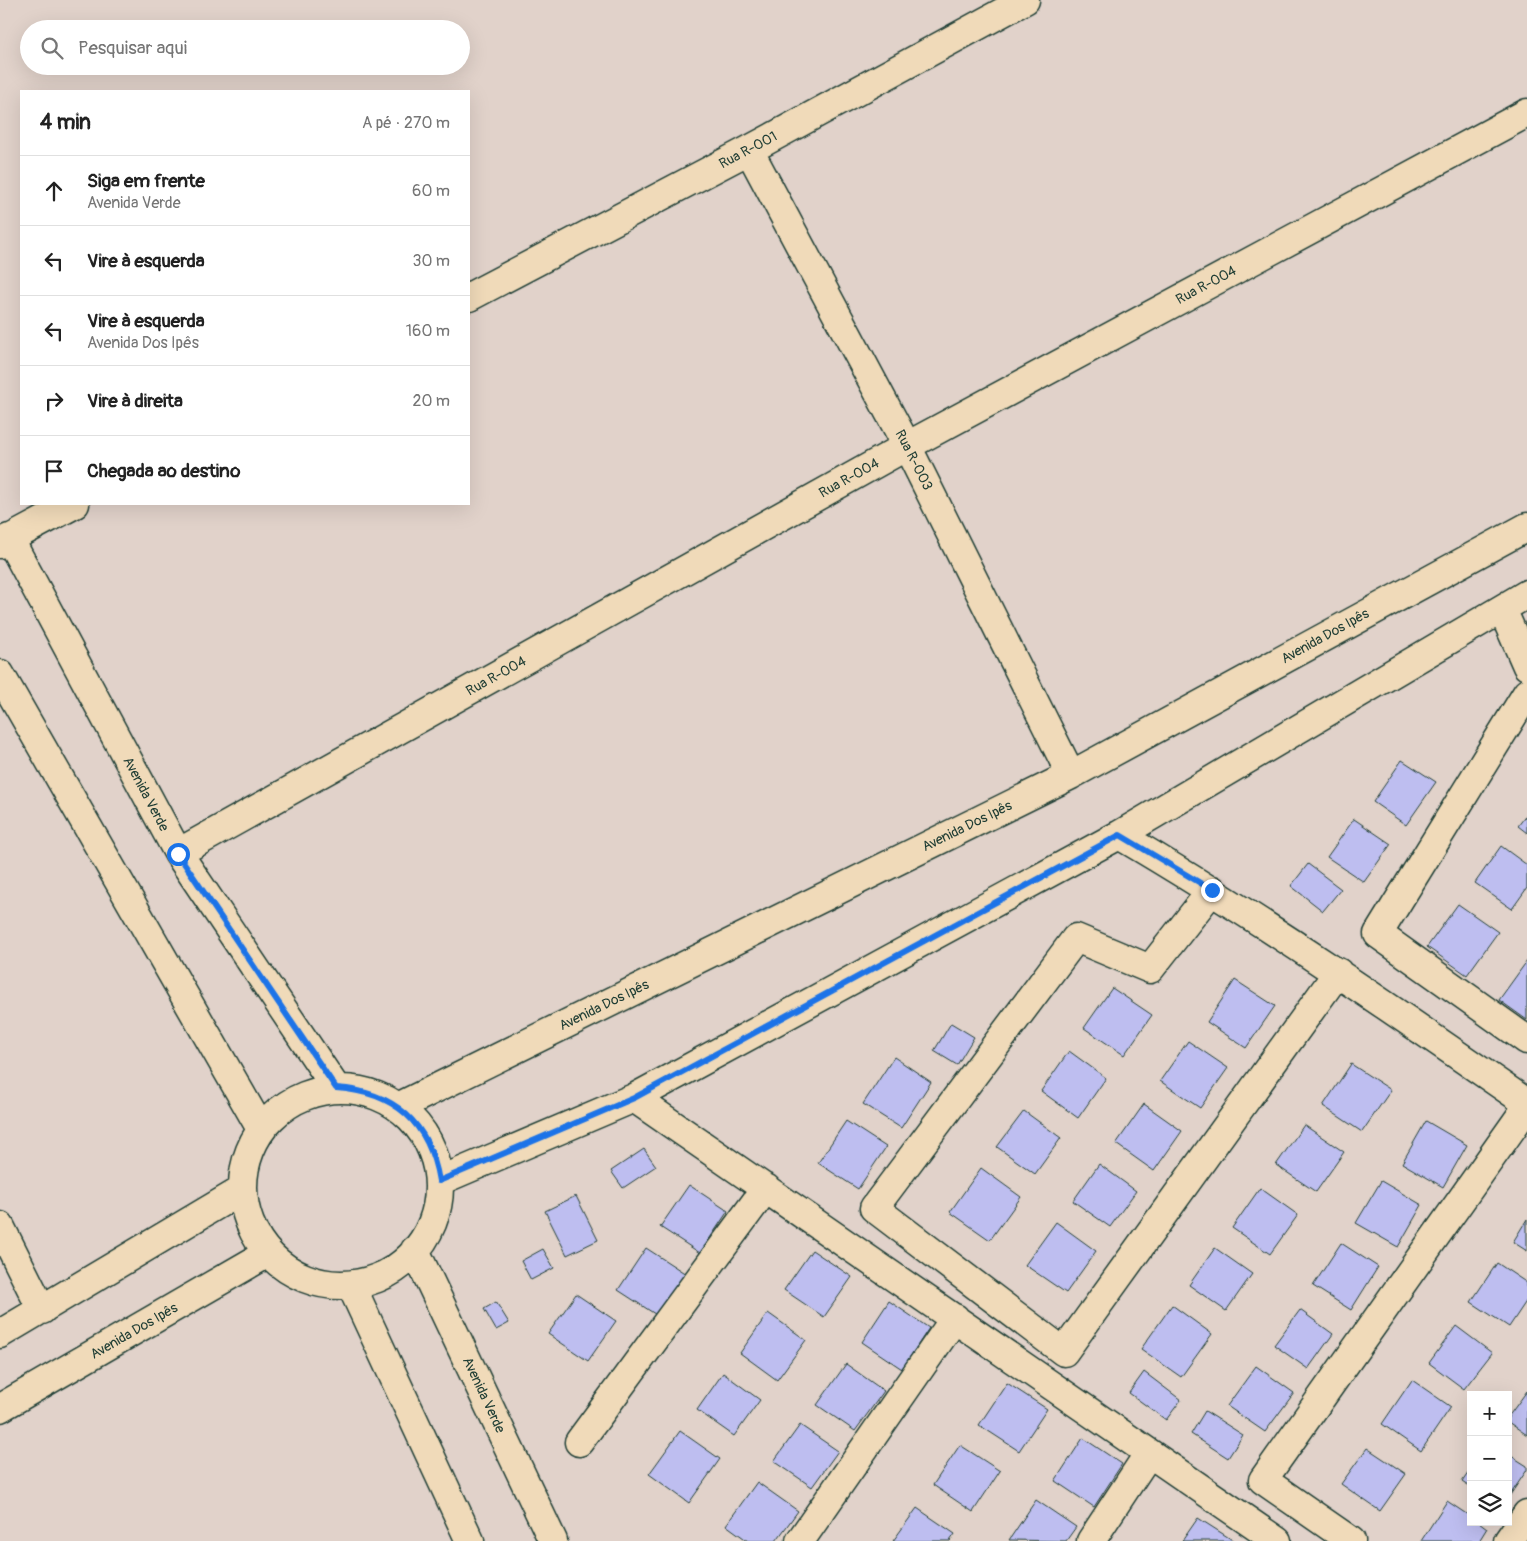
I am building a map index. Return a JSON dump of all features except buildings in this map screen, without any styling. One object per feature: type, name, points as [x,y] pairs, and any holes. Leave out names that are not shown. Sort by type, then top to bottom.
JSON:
[{"type":"street","name":"Rua R-001","points":[[470,296],[749,150],[1025,0]]},
{"type":"street","name":"Rua R-004","points":[[178,854],[907,446],[1527,113]]},
{"type":"street","name":"Rua R-003","points":[[749,150],[907,446],[1070,775]]},
{"type":"street","points":[[5,541],[73,505]]},
{"type":"street","name":"Avenida Dos Ipês","points":[[398,1107],[1070,775],[1527,527]]},
{"type":"street","name":"Avenida Verde","points":[[5,541],[178,854],[336,1088]]},
{"type":"street","points":[[439,1181],[634,1098],[1120,835],[1527,594]]},
{"type":"street","points":[[1502,610],[1527,666]]},
{"type":"street","points":[[0,674],[261,1129]]},
{"type":"street","points":[[1527,693],[1378,934],[1527,1040]]},
{"type":"street","points":[[1120,835],[1212,890],[1338,972],[1527,1103]]},
{"type":"street","points":[[1212,890],[1150,969],[1076,938],[874,1208],[1064,1352],[1338,972]]},
{"type":"street","points":[[336,1088],[358,1090],[380,1096],[398,1107],[415,1121],[427,1140],[436,1160],[439,1181],[438,1202],[433,1223],[423,1241],[410,1258],[392,1270],[373,1279],[350,1285],[328,1284],[305,1278],[285,1268],[268,1253],[254,1234],[245,1213],[242,1190],[243,1168],[250,1148],[261,1129],[276,1112],[294,1100],[315,1092],[336,1088]]},
{"type":"street","points":[[634,1098],[1277,1541]]},
{"type":"street","points":[[1351,1541],[1263,1480],[1527,1107]]},
{"type":"street","points":[[579,1442],[766,1188]]},
{"type":"street","points":[[0,1334],[242,1190]]},
{"type":"street","points":[[0,1226],[42,1310]]},
{"type":"street","name":"Avenida Verde","points":[[415,1250],[553,1541]]},
{"type":"street","name":"Avenida Dos Ipês","points":[[0,1408],[268,1253]]},
{"type":"street","points":[[350,1285],[470,1541]]},
{"type":"street","points":[[800,1541],[955,1318]]},
{"type":"street","points":[[1091,1541],[1149,1453]]},
{"type":"street","points":[[1508,1541],[1527,1514]]},
{"type":"route","points":[[178,854],[336,1088],[358,1090],[380,1096],[398,1107],[415,1121],[427,1140],[436,1160],[439,1181],[634,1098],[1120,835],[1212,890]]}]
